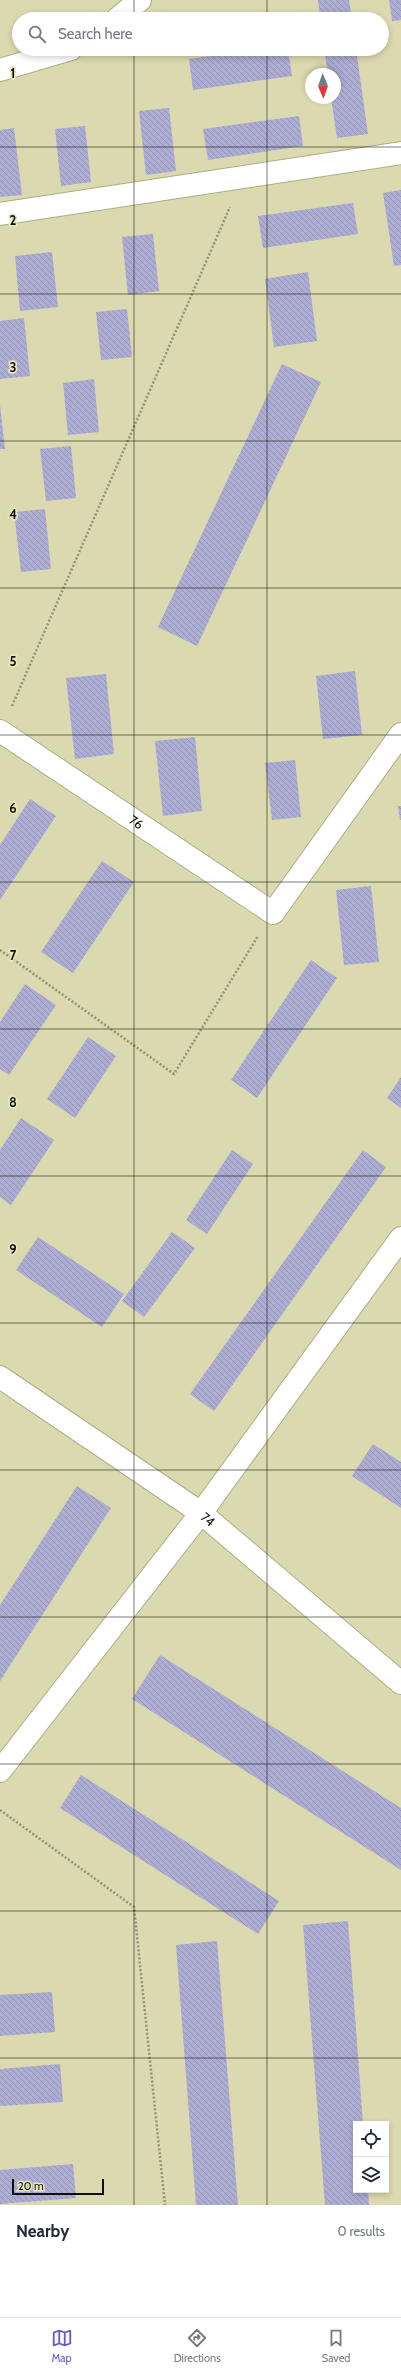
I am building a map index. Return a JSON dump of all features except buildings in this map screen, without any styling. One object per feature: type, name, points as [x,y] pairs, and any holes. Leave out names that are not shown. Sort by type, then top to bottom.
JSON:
[{"type":"street","points":[[125,12],[140,0]]},
{"type":"street","points":[[0,70],[47,56]]},
{"type":"street","points":[[0,214],[401,153]]},
{"type":"street","name":"76","points":[[0,732],[272,913]]},
{"type":"street","points":[[272,913],[401,734]]},
{"type":"street","points":[[0,1771],[201,1513],[401,1238]]},
{"type":"street","name":"74","points":[[0,1377],[201,1513],[401,1683]]},
{"type":"path","points":[[0,732],[243,177]]},
{"type":"path","points":[[0,950],[174,1074],[272,913]]},
{"type":"path","points":[[0,1810],[134,1907],[165,2205]]}]
